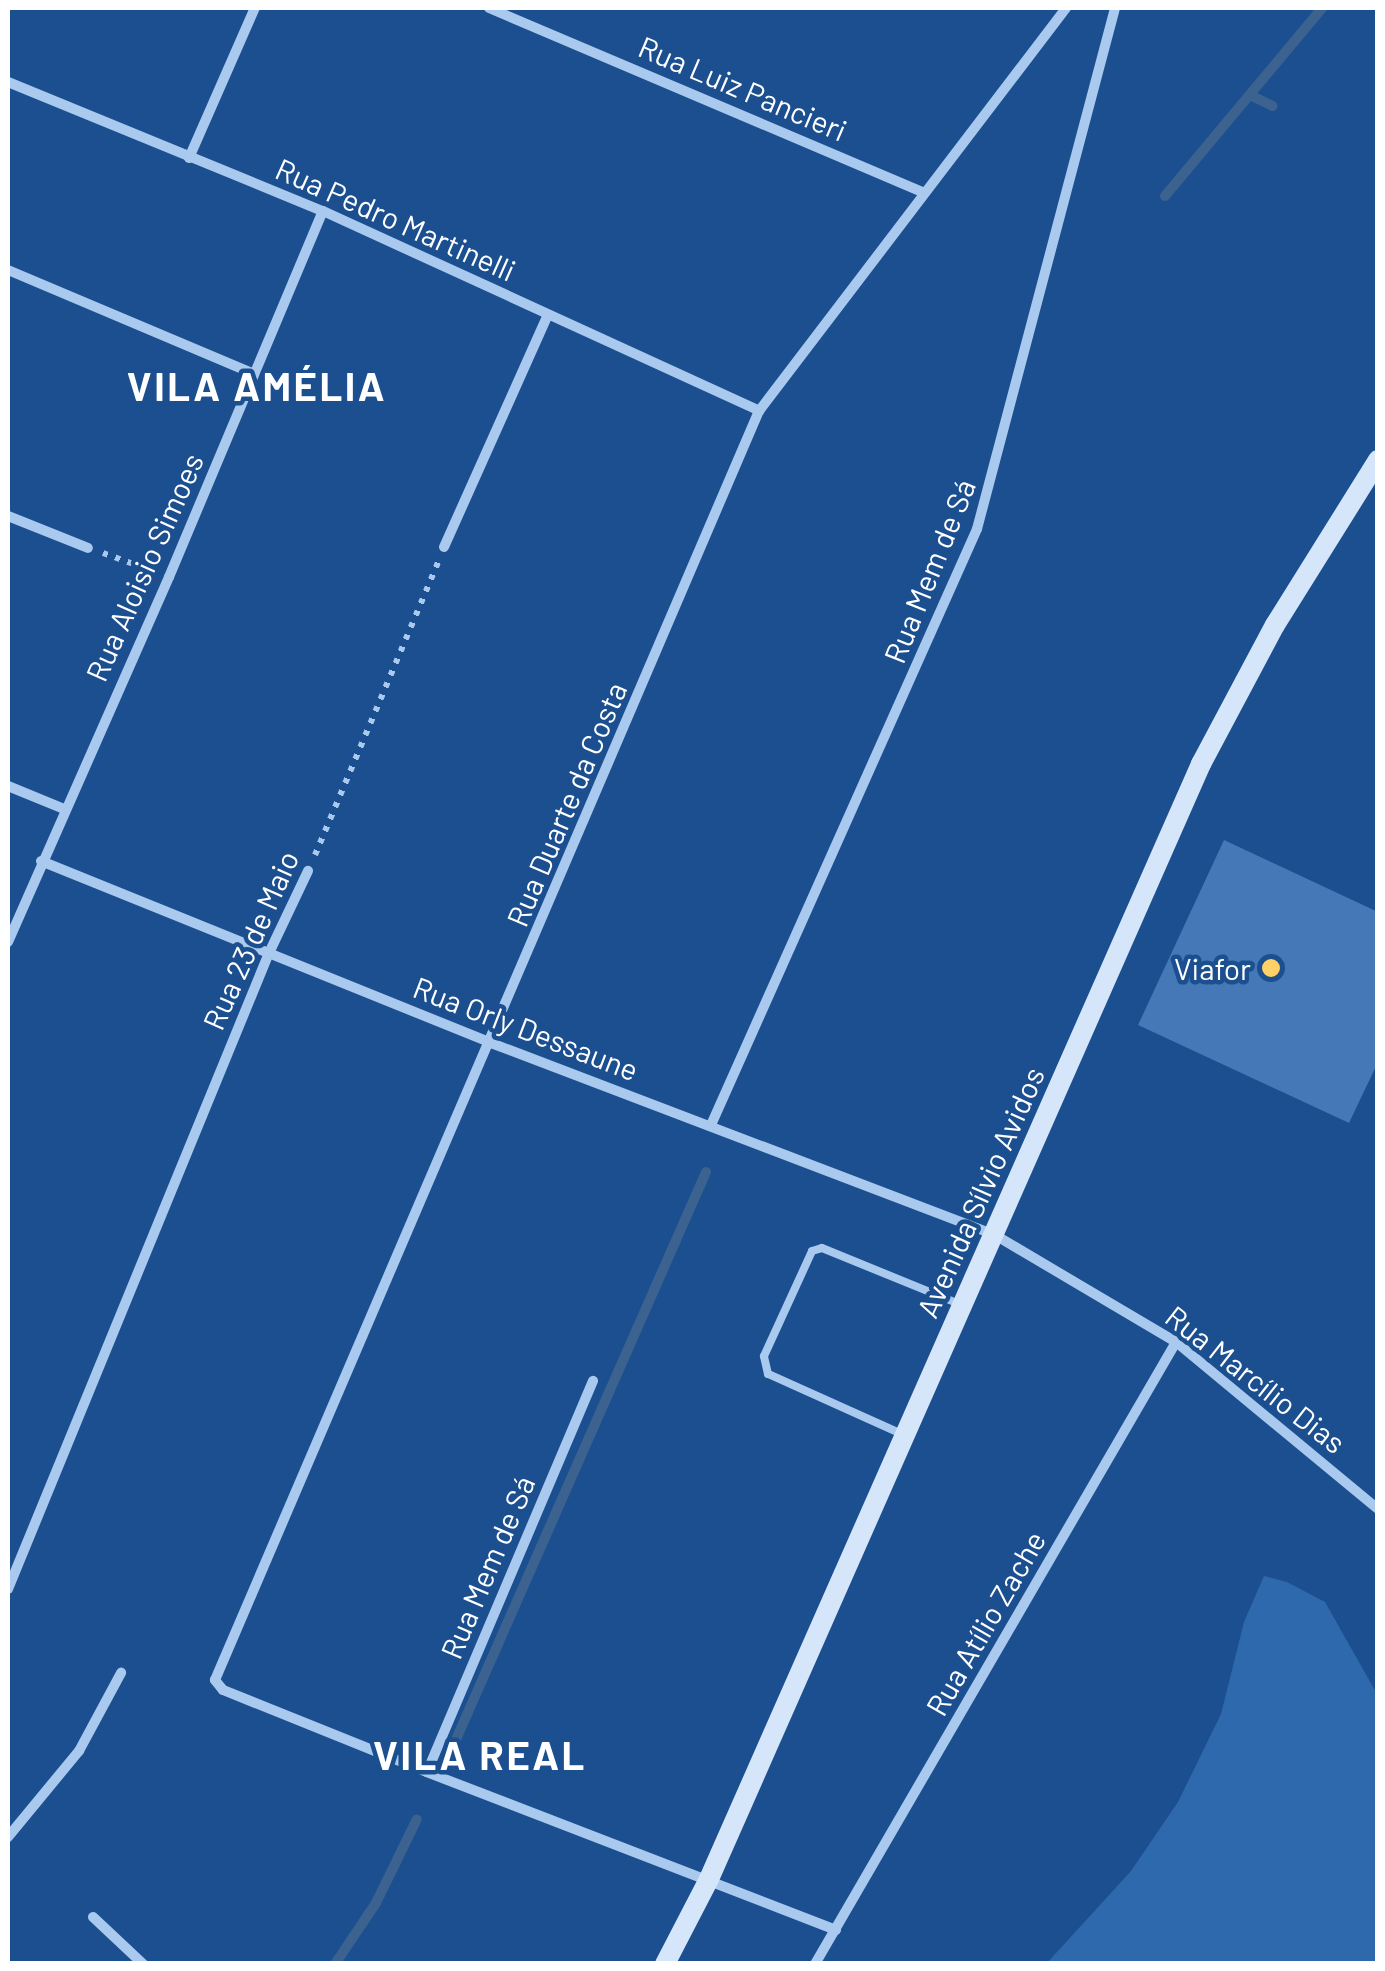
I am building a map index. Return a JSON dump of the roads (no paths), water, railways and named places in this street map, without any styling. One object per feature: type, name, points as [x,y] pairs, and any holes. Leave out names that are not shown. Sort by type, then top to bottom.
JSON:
[{"type":"main road","name":"Avenida Sílvio Avidos","points":[[665,1964],[709,1879],[1201,764],[1275,625],[1378,460]]},
{"type":"street","points":[[189,158],[256,8]]},
{"type":"street","name":"Rua Luiz Pancieri","points":[[489,8],[923,192]]},
{"type":"street","name":"Rua Duarte da Costa","points":[[426,1772],[223,1690],[215,1680],[760,411],[1066,8]]},
{"type":"street","name":"Rua Mem de Sá","points":[[711,1125],[977,529],[1116,8]]},
{"type":"street","name":"Rua Pedro Martinelli","points":[[8,82],[322,211],[760,411]]},
{"type":"street","name":"Rua Aloisio Simoes","points":[[8,942],[169,577],[322,211]]},
{"type":"street","points":[[8,270],[254,374]]},
{"type":"street","points":[[444,547],[548,315]]},
{"type":"street","points":[[8,516],[88,548]]},
{"type":"street","points":[[8,786],[64,809]]},
{"type":"street","name":"Rua Orly Dessaune","points":[[42,860],[491,1043],[995,1235]]},
{"type":"street","name":"Rua 23 de Maio","points":[[8,1590],[269,953],[308,871]]},
{"type":"street","name":"Rua Marcílio Dias","points":[[995,1235],[1176,1342],[1378,1508]]},
{"type":"street","name":"Rua Atílio Zache","points":[[815,1964],[1176,1342]]},
{"type":"street","name":"Rua Mem de Sá","points":[[426,1772],[593,1381]]},
{"type":"street","points":[[8,1837],[78,1751],[120,1673]]},
{"type":"street","points":[[426,1772],[836,1930]]},
{"type":"street","points":[[92,1917],[143,1964]]},
{"type":"lane","points":[[906,1436],[768,1374],[764,1356],[812,1250],[822,1248],[963,1306]]},
{"type":"waterway","points":[[1165,196],[1322,8]]},
{"type":"waterway","points":[[1250,95],[1273,106]]},
{"type":"waterway","points":[[454,1744],[706,1172]]},
{"type":"waterway","points":[[335,1964],[376,1903],[417,1819]]},
{"type":"place","name":"Viafor","points":[[1271,968]]},
{"type":"district","name":"VILA AMÉLIA","points":[[257,385]]},
{"type":"district","name":"VILA REAL","points":[[480,1754]]}]
